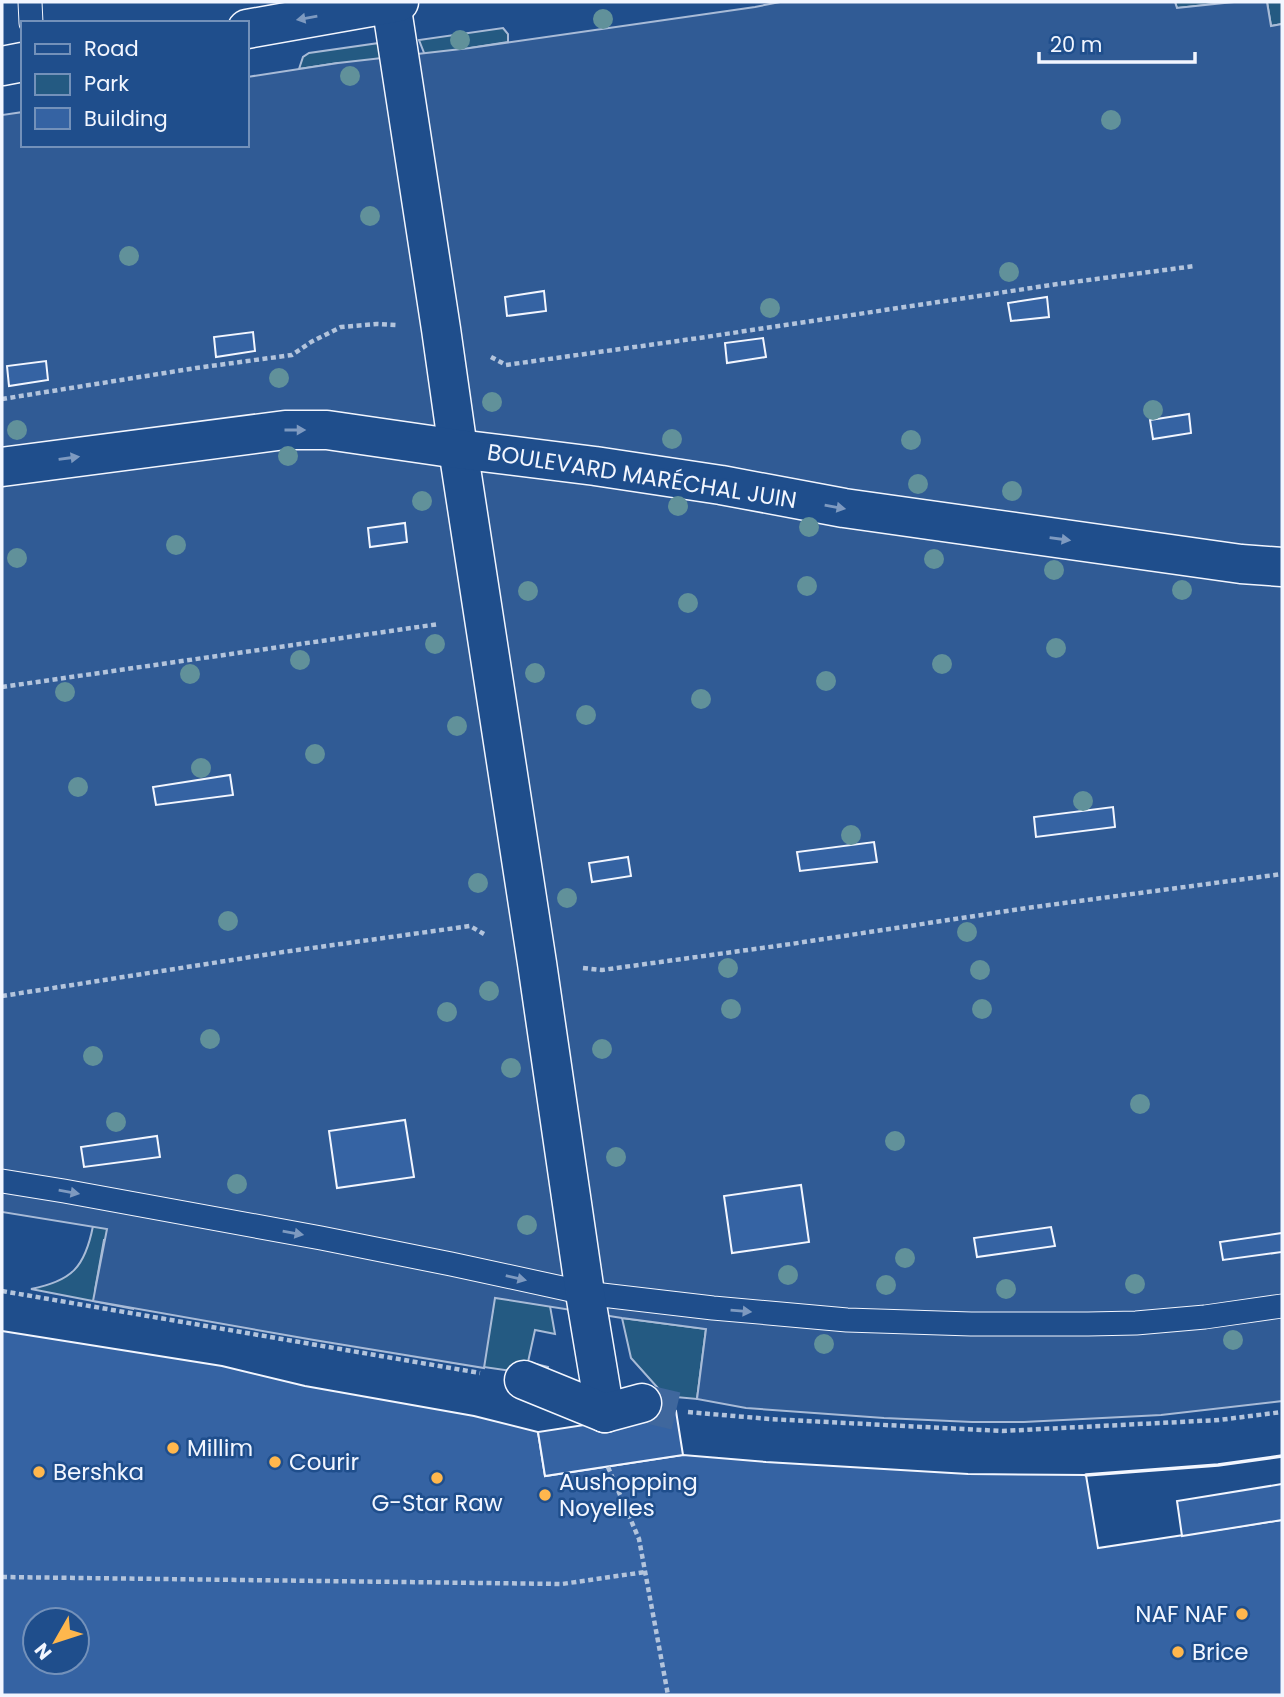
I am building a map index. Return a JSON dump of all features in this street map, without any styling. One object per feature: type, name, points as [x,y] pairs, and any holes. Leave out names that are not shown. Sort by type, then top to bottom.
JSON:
[{"type":"street","points":[[248,29],[395,2],[457,449],[605,1413]]},
{"type":"street","points":[[2,66],[21,62]]},
{"type":"street","name":"BOULEVARD MARÉCHAL JUIN","points":[[2,467],[285,430],[327,430],[658,475],[844,508],[1241,564],[1282,567]]},
{"type":"street","points":[[524,1380],[605,1413],[659,1407]]},
{"type":"lane","points":[[30,2],[30,21]]},
{"type":"lane","points":[[2,1181],[373,1248],[585,1293],[713,1308],[847,1320],[971,1324],[1136,1323],[1282,1306]]},
{"type":"path","points":[[2,399],[292,355],[341,327],[377,324],[441,329],[506,365],[1195,266]]},
{"type":"path","points":[[2,687],[484,618]]},
{"type":"path","points":[[2,996],[470,926],[537,963],[602,970],[1282,874]]},
{"type":"path","points":[[2,1292],[524,1380]]},
{"type":"path","points":[[659,1407],[769,1419],[1002,1431],[1219,1420],[1282,1412]]},
{"type":"path","points":[[608,1467],[639,1539],[667,1695]]},
{"type":"path","points":[[2,1577],[562,1584],[645,1572]]},
{"type":"green space","points":[[1175,2],[1234,2],[1177,8]]},
{"type":"green space","points":[[1267,2],[1282,2],[1282,24],[1271,26]]},
{"type":"green space","points":[[503,28],[508,34],[508,42],[470,48],[430,68],[419,40]]},
{"type":"green space","points":[[386,42],[382,82],[338,63],[299,69],[303,57],[309,53]]},
{"type":"green space","points":[[93,1226],[146,1235],[104,1240],[95,1290],[134,1309],[31,1289],[57,1282],[74,1270],[86,1252]]},
{"type":"green space","points":[[494,1297],[550,1306],[555,1334],[535,1330],[528,1362],[548,1367],[546,1376],[449,1362],[451,1353],[484,1359],[493,1308],[459,1301]]},
{"type":"green space","points":[[622,1318],[706,1329],[697,1399],[665,1396],[631,1358]]},
{"type":"shaded area","points":[[780,2],[1175,2],[1177,8],[1234,2],[1267,2],[1271,26],[1282,24],[1282,1401],[1161,1415],[1024,1422],[884,1418],[746,1408],[697,1399],[706,1329],[495,1298],[484,1368],[314,1340],[93,1301],[107,1229],[2,1212],[2,115],[21,112],[21,147],[248,147],[248,77]]},
{"type":"building","points":[[544,291],[546,311],[507,316],[505,297]]},
{"type":"building","points":[[1047,297],[1049,317],[1011,321],[1008,303]]},
{"type":"building","points":[[253,332],[255,351],[216,357],[214,337]]},
{"type":"building","points":[[763,338],[766,357],[727,363],[725,343]]},
{"type":"building","points":[[46,361],[48,380],[9,386],[7,366]]},
{"type":"building","points":[[1189,414],[1191,433],[1153,439],[1150,420]]},
{"type":"building","points":[[405,523],[407,542],[370,547],[368,528]]},
{"type":"building","points":[[230,775],[233,795],[156,805],[153,787]]},
{"type":"building","points":[[1113,807],[1115,827],[1036,837],[1034,817]]},
{"type":"building","points":[[874,842],[877,862],[800,871],[797,852]]},
{"type":"building","points":[[628,857],[631,876],[592,882],[589,863]]},
{"type":"building","points":[[405,1120],[414,1177],[337,1188],[329,1131]]},
{"type":"building","points":[[157,1136],[160,1157],[84,1167],[81,1147]]},
{"type":"building","points":[[801,1185],[809,1242],[732,1253],[724,1196]]},
{"type":"building","points":[[1051,1227],[1055,1246],[977,1257],[974,1238]]},
{"type":"building","points":[[1282,1233],[1282,1252],[1223,1260],[1220,1242]]},
{"type":"building","name":"Aushopping Noyelles","points":[[2,1331],[222,1366],[305,1386],[474,1416],[538,1432],[545,1476],[683,1455],[968,1474],[1086,1475],[1098,1548],[1282,1520],[1282,1695],[2,1695]]},
{"type":"building","points":[[676,1411],[683,1455],[545,1476],[538,1432]]},
{"type":"building","points":[[1282,1484],[1282,1520],[1182,1536],[1177,1501]]},
{"type":"tunnel","points":[[642,1403],[676,1411]]},
{"type":"wall","points":[[1086,1475],[1218,1465],[1282,1456]]},
{"type":"place","name":"Millim","points":[[173,1448]]},
{"type":"place","name":"Courir","points":[[275,1462]]},
{"type":"place","name":"Bershka","points":[[39,1472]]},
{"type":"place","name":"G-Star Raw","points":[[437,1478]]},
{"type":"place","name":"Aushopping Noyelles","points":[[545,1495]]},
{"type":"place","name":"NAF NAF","points":[[1242,1614]]},
{"type":"place","name":"Brice","points":[[1178,1652]]}]
